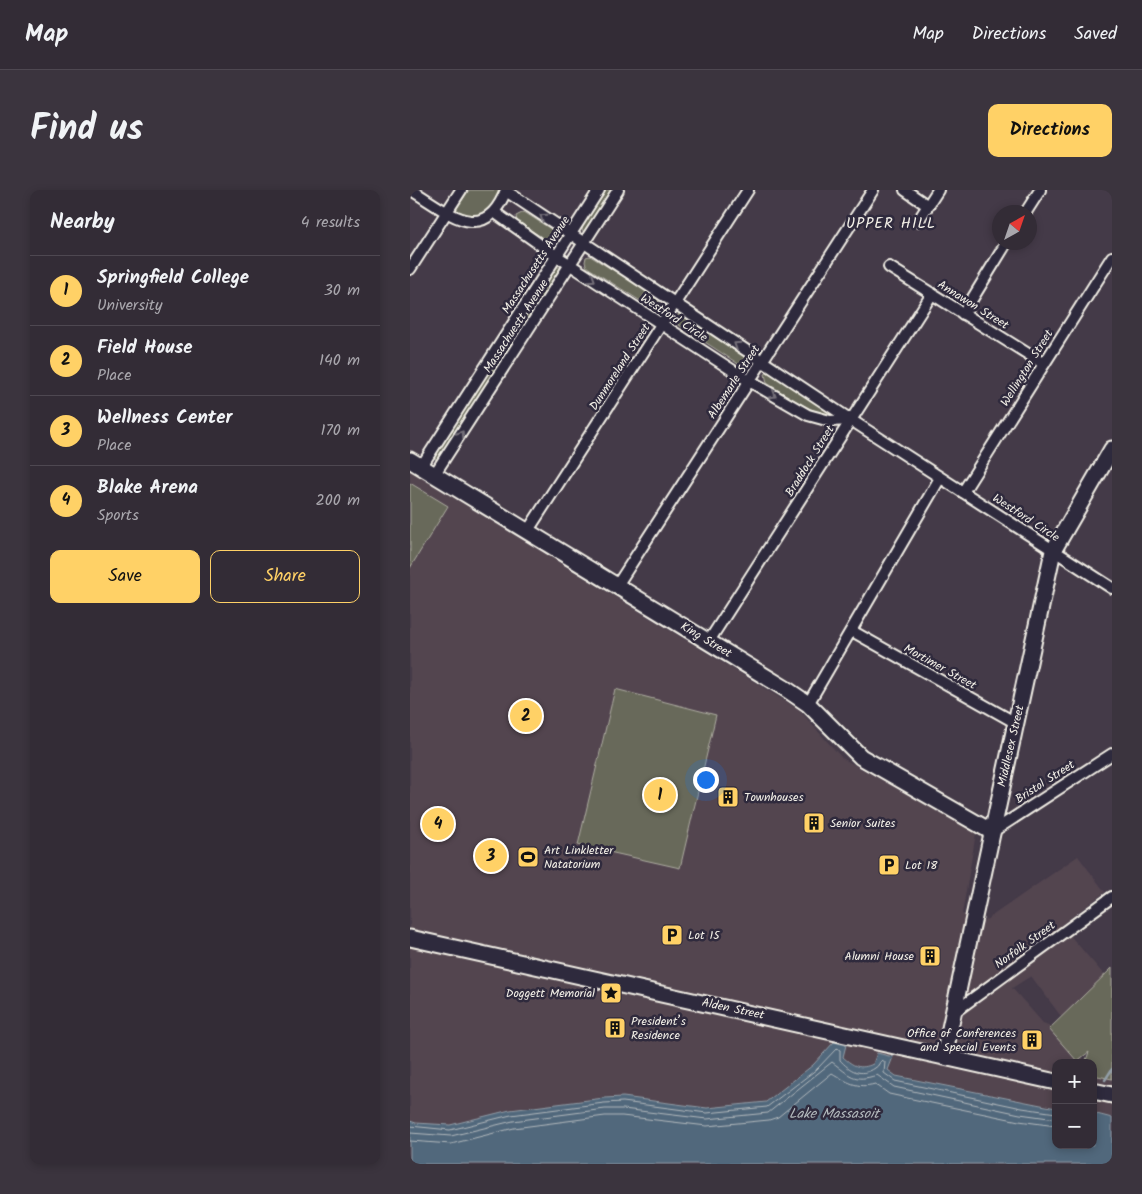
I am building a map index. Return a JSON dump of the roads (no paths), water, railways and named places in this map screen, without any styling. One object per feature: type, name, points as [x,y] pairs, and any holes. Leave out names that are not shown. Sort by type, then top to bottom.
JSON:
[{"type":"street","points":[[411,190],[447,211],[476,223],[484,221],[494,212],[506,191]]},
{"type":"street","points":[[410,269],[461,190]]},
{"type":"street","name":"Massachusetts Avenue","points":[[422,467],[600,190]]},
{"type":"street","name":"Massachuestt Avenue","points":[[422,467],[507,362],[618,190]]},
{"type":"street","name":"Dunmoreland Street","points":[[528,532],[748,190]]},
{"type":"street","name":"Albemarle Street","points":[[616,587],[873,190]]},
{"type":"street","points":[[905,190],[928,206]]},
{"type":"street","points":[[918,221],[938,190]]},
{"type":"street","points":[[1030,205],[1040,190]]},
{"type":"street","name":"Westford Circle","points":[[506,191],[762,362],[1112,588]]},
{"type":"street","name":"Westford Circle","points":[[494,212],[570,265],[748,381],[808,415],[830,420],[851,420]]},
{"type":"street","points":[[963,314],[1003,250]]},
{"type":"street","name":"Wellington Street","points":[[963,492],[1112,257]]},
{"type":"street","name":"Annawon Street","points":[[889,267],[1044,364]]},
{"type":"street","name":"Braddock Street","points":[[710,641],[932,294]]},
{"type":"street","points":[[494,354],[507,362]]},
{"type":"street","name":"Middlesex Street","points":[[944,1056],[1053,551],[1112,449]]},
{"type":"street","name":"King Street","points":[[422,467],[616,587],[710,641],[808,704],[861,757],[992,832]]},
{"type":"street","points":[[808,704],[940,478]]},
{"type":"street","name":"Mortimer Street","points":[[852,631],[1016,724]]},
{"type":"street","name":"Bristol Street","points":[[992,832],[1112,754]]},
{"type":"street","name":"Norfolk Street","points":[[953,1013],[1112,897]]},
{"type":"street","name":"Alden Street","points":[[410,938],[1052,1081]]},
{"type":"street","points":[[1097,1092],[1112,1095]]},
{"type":"water","name":"Lake Massasoit","points":[[834,1042],[846,1045],[843,1057],[850,1063],[860,1067],[873,1064],[877,1053],[893,1057],[888,1070],[896,1076],[1052,1107],[1052,1149],[1097,1149],[1097,1114],[1112,1118],[1112,1164],[410,1164],[410,1121],[450,1125],[510,1110],[604,1098],[623,1097],[707,1108],[766,1102],[813,1065]]},
{"type":"waterway","points":[[1105,1080],[1112,1069]]},
{"type":"place","name":"Field House","points":[[526,716]]},
{"type":"place","name":"Springfield College","points":[[660,795]]},
{"type":"place","name":"Townhouses","points":[[728,797]]},
{"type":"place","name":"Senior Suites","points":[[814,823]]},
{"type":"place","name":"Blake Arena","points":[[438,824]]},
{"type":"place","name":"Wellness Center","points":[[491,856]]},
{"type":"place","name":"Art Linkletter Natatorium","points":[[528,857]]},
{"type":"place","name":"Lot 18","points":[[889,865]]},
{"type":"place","name":"Lot 15","points":[[672,935]]},
{"type":"place","name":"Alumni House","points":[[930,956]]},
{"type":"place","name":"Doggett Memorial","points":[[611,993]]},
{"type":"place","name":"President’s Residence","points":[[615,1028]]},
{"type":"place","name":"Office of Conferences and Special Events","points":[[1032,1040]]},
{"type":"district","name":"UPPER HILL","points":[[891,224]]}]
